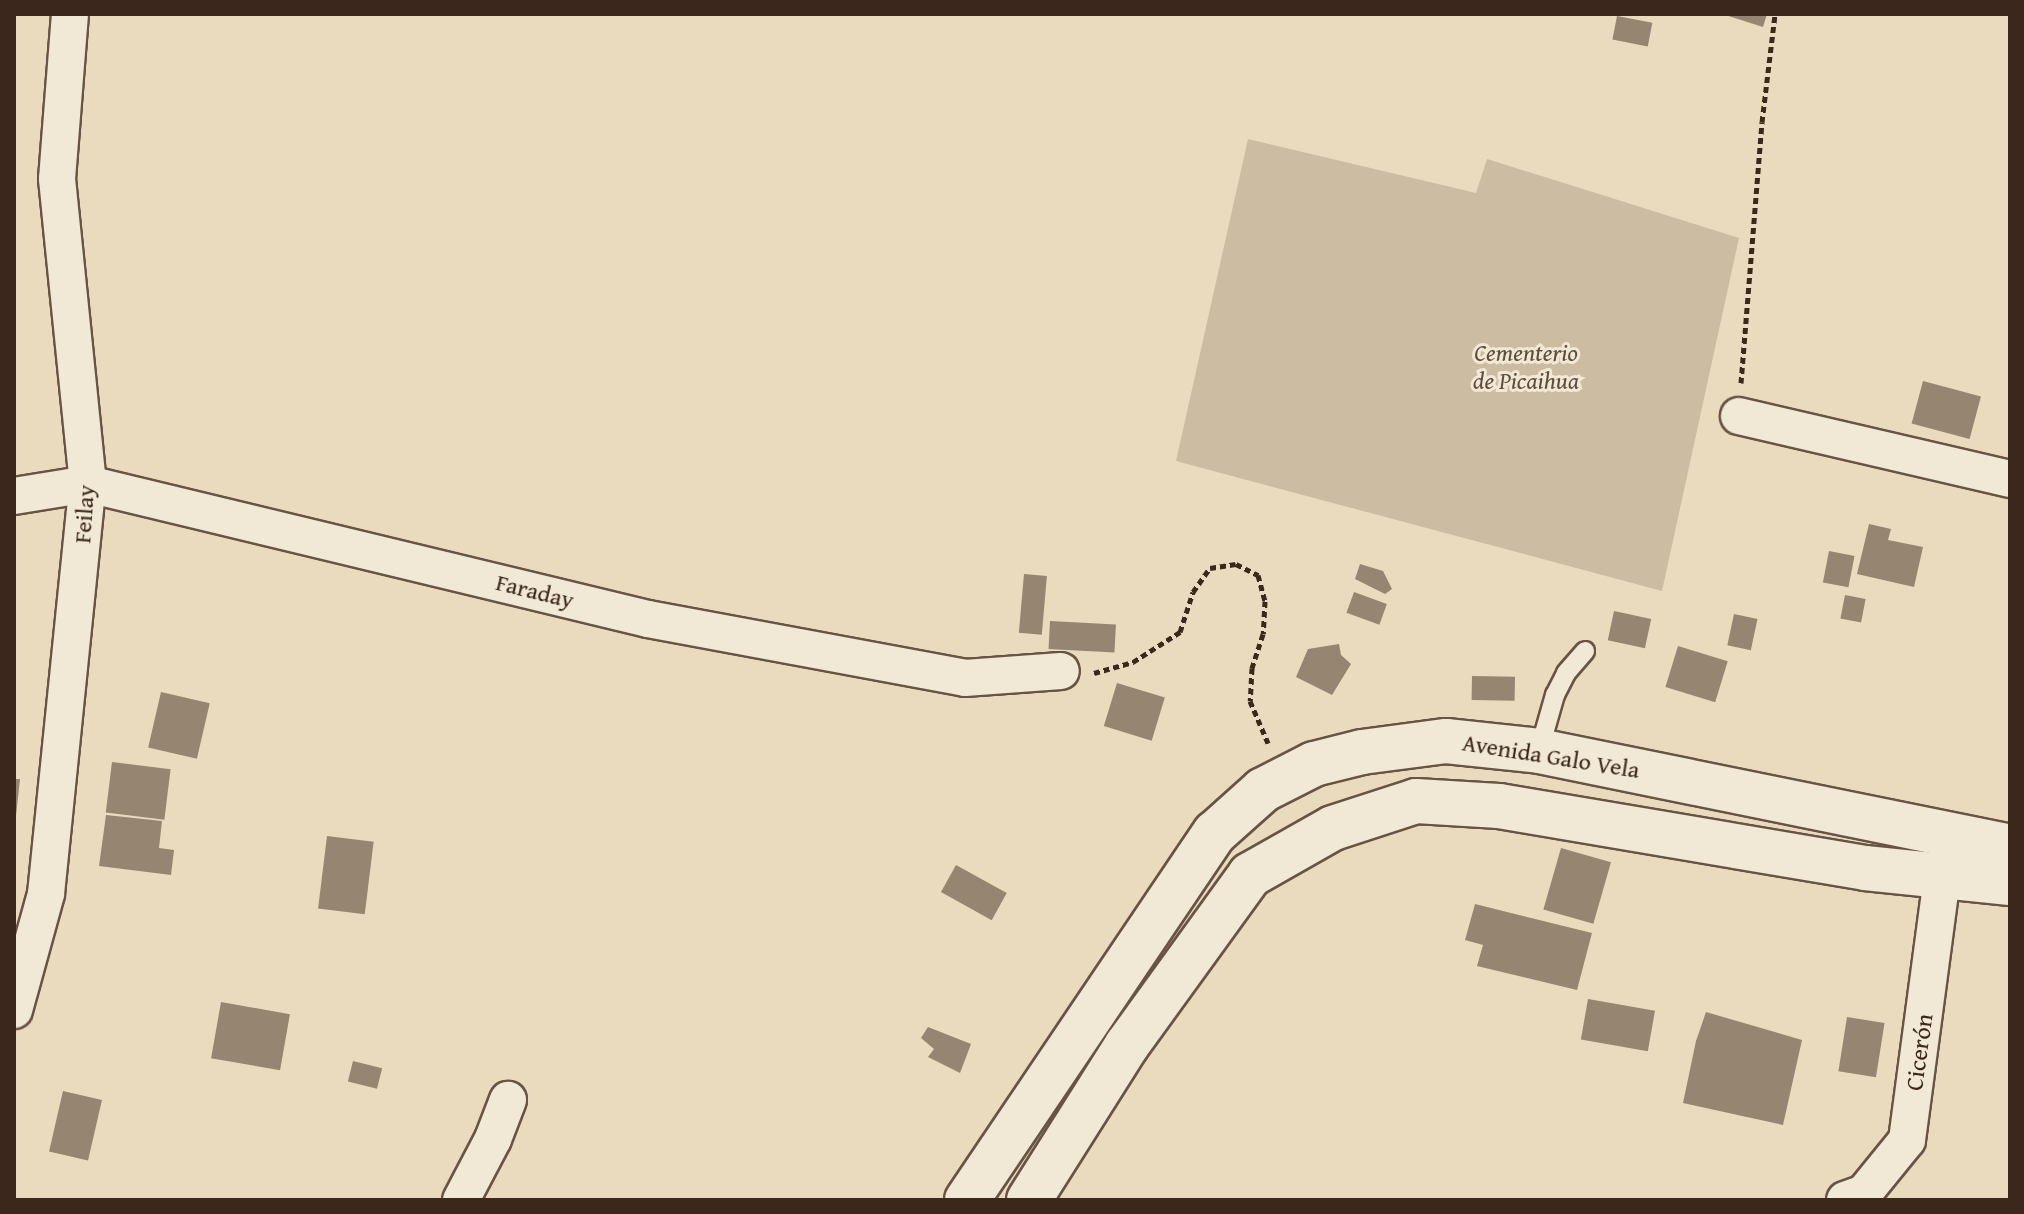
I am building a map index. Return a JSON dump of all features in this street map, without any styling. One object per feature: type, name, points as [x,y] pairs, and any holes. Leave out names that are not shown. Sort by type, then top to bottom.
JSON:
[{"type":"main road","name":"Avenida Galo Vela","points":[[967,1200],[1215,833],[1263,790],[1291,774],[1338,757],[1446,741],[1539,751],[2010,847]]},
{"type":"main road","points":[[1029,1200],[1127,1045],[1250,875],[1333,828],[1416,801],[1499,806],[1865,868],[2010,883]]},
{"type":"street","name":"Feilay","points":[[14,1010],[46,894],[88,484],[57,179],[70,14]]},
{"type":"street","points":[[1739,416],[2010,479]]},
{"type":"street","name":"Faraday","points":[[14,496],[88,484],[648,619],[965,678],[1061,671]]},
{"type":"street","name":"Cicerón","points":[[1845,1200],[1864,1193],[1907,1140],[1942,877]]},
{"type":"street","points":[[461,1200],[493,1139],[508,1100]]},
{"type":"lane","points":[[1539,751],[1555,695],[1566,673],[1585,651]]},
{"type":"path","points":[[1739,416],[1762,122],[1775,14]]},
{"type":"path","points":[[1061,671],[1103,673],[1133,662],[1180,632],[1193,592],[1210,568],[1236,564],[1258,575],[1265,601],[1263,634],[1252,668],[1250,701],[1264,739],[1291,774]]},
{"type":"green space","name":"Cementerio de Picaihua","points":[[1248,139],[1476,193],[1487,159],[1739,238],[1662,591],[1176,461]]},
{"type":"building","points":[[1722,14],[1767,14],[1763,27]]},
{"type":"building","points":[[1617,16],[1652,23],[1648,46],[1612,40]]},
{"type":"building","points":[[1923,381],[1981,397],[1970,439],[1912,424]]},
{"type":"building","points":[[1869,524],[1891,529],[1888,540],[1923,547],[1914,587],[1857,574]]},
{"type":"building","points":[[1829,551],[1855,556],[1848,587],[1823,582]]},
{"type":"building","points":[[1360,564],[1383,571],[1392,589],[1385,594],[1355,579]]},
{"type":"building","points":[[1024,574],[1047,576],[1042,635],[1019,633]]},
{"type":"building","points":[[1354,592],[1387,604],[1379,625],[1346,613]]},
{"type":"building","points":[[1845,595],[1866,599],[1861,623],[1840,619]]},
{"type":"building","points":[[1614,611],[1651,619],[1645,648],[1608,640]]},
{"type":"building","points":[[1734,614],[1757,619],[1751,650],[1727,645]]},
{"type":"building","points":[[1050,621],[1116,624],[1114,652],[1049,649]]},
{"type":"building","points":[[1339,644],[1341,655],[1351,664],[1332,695],[1296,677],[1308,649]]},
{"type":"building","points":[[1678,646],[1728,661],[1715,702],[1665,687]]},
{"type":"building","points":[[1472,676],[1515,677],[1515,701],[1472,700]]},
{"type":"building","points":[[1117,683],[1165,698],[1152,741],[1104,726]]},
{"type":"building","points":[[161,692],[210,703],[197,759],[148,748]]},
{"type":"building","points":[[112,762],[171,769],[164,820],[106,813]]},
{"type":"building","points":[[14,779],[20,779],[16,816],[14,816]]},
{"type":"building","points":[[106,815],[162,821],[159,848],[174,850],[171,875],[99,866]]},
{"type":"building","points":[[327,836],[374,842],[365,914],[318,908]]},
{"type":"building","points":[[1561,848],[1611,862],[1593,924],[1543,910]]},
{"type":"building","points":[[956,865],[1007,893],[992,920],[941,892]]},
{"type":"building","points":[[1475,904],[1592,933],[1577,990],[1477,966],[1483,945],[1465,940]]},
{"type":"building","points":[[1588,999],[1655,1011],[1648,1051],[1581,1039]]},
{"type":"building","points":[[221,1002],[290,1014],[280,1070],[211,1058]]},
{"type":"building","points":[[1706,1012],[1802,1040],[1783,1125],[1683,1103],[1696,1041]]},
{"type":"building","points":[[1847,1017],[1885,1023],[1876,1077],[1838,1071]]},
{"type":"building","points":[[928,1027],[971,1044],[960,1073],[928,1057],[934,1049],[921,1038]]},
{"type":"building","points":[[353,1061],[382,1068],[377,1089],[348,1081]]},
{"type":"building","points":[[63,1091],[102,1100],[88,1160],[49,1151]]}]
